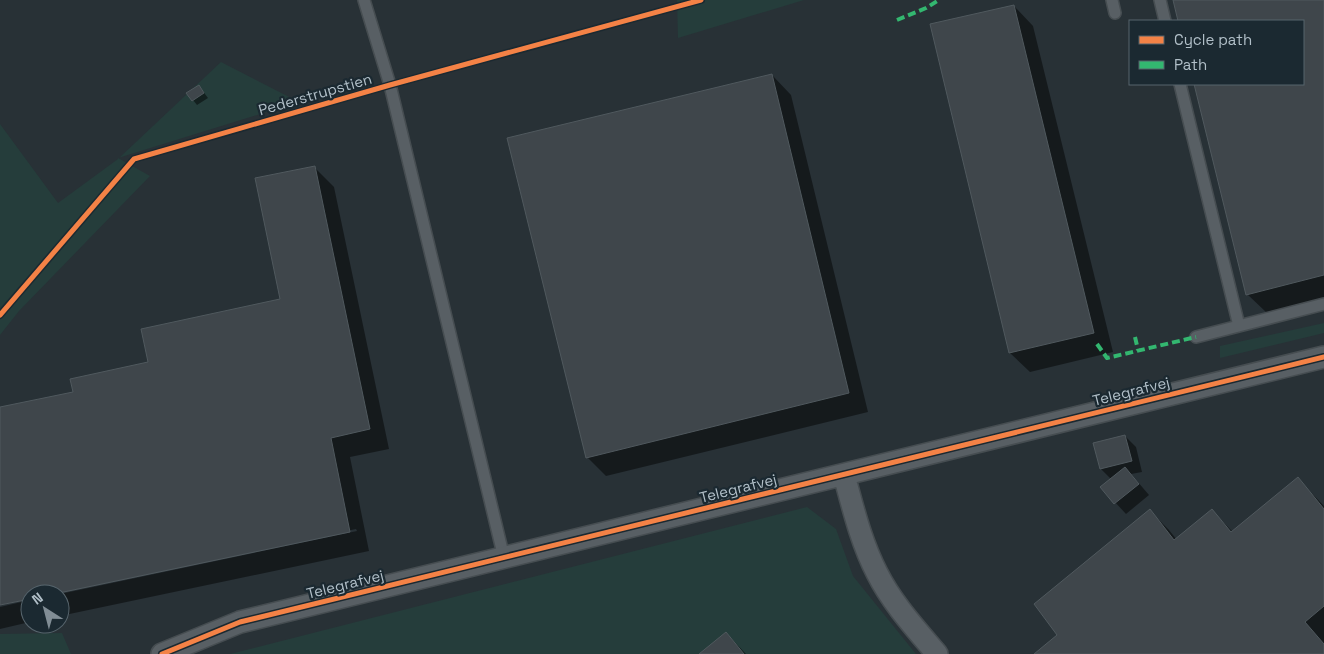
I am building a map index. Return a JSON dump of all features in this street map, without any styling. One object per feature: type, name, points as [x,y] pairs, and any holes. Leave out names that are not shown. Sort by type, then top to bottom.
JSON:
[{"type":"street","name":"Telegrafvej","points":[[162,654],[240,622],[1324,357]]},
{"type":"street","points":[[844,475],[864,543],[878,575],[897,606],[937,654]]},
{"type":"lane","points":[[364,0],[390,85],[504,558]]},
{"type":"lane","points":[[1112,0],[1115,13]]},
{"type":"lane","points":[[1160,0],[1165,20]]},
{"type":"lane","points":[[1180,85],[1239,326]]},
{"type":"lane","points":[[1196,336],[1324,304]]},
{"type":"green space","points":[[677,0],[804,0],[678,38]]},
{"type":"green space","points":[[221,62],[299,102],[120,158]]},
{"type":"green space","points":[[0,124],[58,203],[119,158],[150,176],[19,311],[0,335]]},
{"type":"green space","points":[[1324,323],[1324,333],[1220,358],[1220,346]]},
{"type":"green space","points":[[807,507],[836,529],[853,576],[916,654],[230,654]]},
{"type":"green space","points":[[0,634],[62,634],[71,654],[0,654]]},
{"type":"building","points":[[1173,0],[1324,0],[1324,275],[1246,295],[1194,85],[1304,85],[1304,20],[1178,20]]},
{"type":"building","points":[[1014,5],[1094,333],[1009,353],[930,24]]},
{"type":"building","points":[[772,74],[849,393],[586,458],[507,138]]},
{"type":"building","points":[[199,85],[204,93],[192,101],[186,93]]},
{"type":"building","points":[[315,166],[370,429],[331,438],[350,532],[70,591],[70,584],[20,584],[20,601],[0,605],[0,407],[73,392],[70,379],[148,362],[141,329],[280,299],[255,178]]},
{"type":"building","points":[[1125,435],[1132,461],[1100,469],[1093,443]]},
{"type":"building","points":[[1125,467],[1139,484],[1114,504],[1100,487]]},
{"type":"building","points":[[1298,477],[1324,509],[1324,606],[1305,622],[1324,644],[1324,654],[1034,654],[1057,635],[1034,604],[1150,509],[1174,540],[1212,509],[1231,532]]},
{"type":"building","points":[[726,632],[744,654],[699,654]]},
{"type":"marked path","points":[[897,20],[926,8],[939,0]]},
{"type":"marked path","points":[[1135,337],[1138,350]]},
{"type":"marked path","points":[[1097,344],[1107,358],[1196,337]]},
{"type":"cycle path","name":"Pederstrupstien","points":[[0,315],[134,159],[390,85],[701,0]]},
{"type":"cycle path","points":[[162,654],[240,622],[1324,357]]}]
